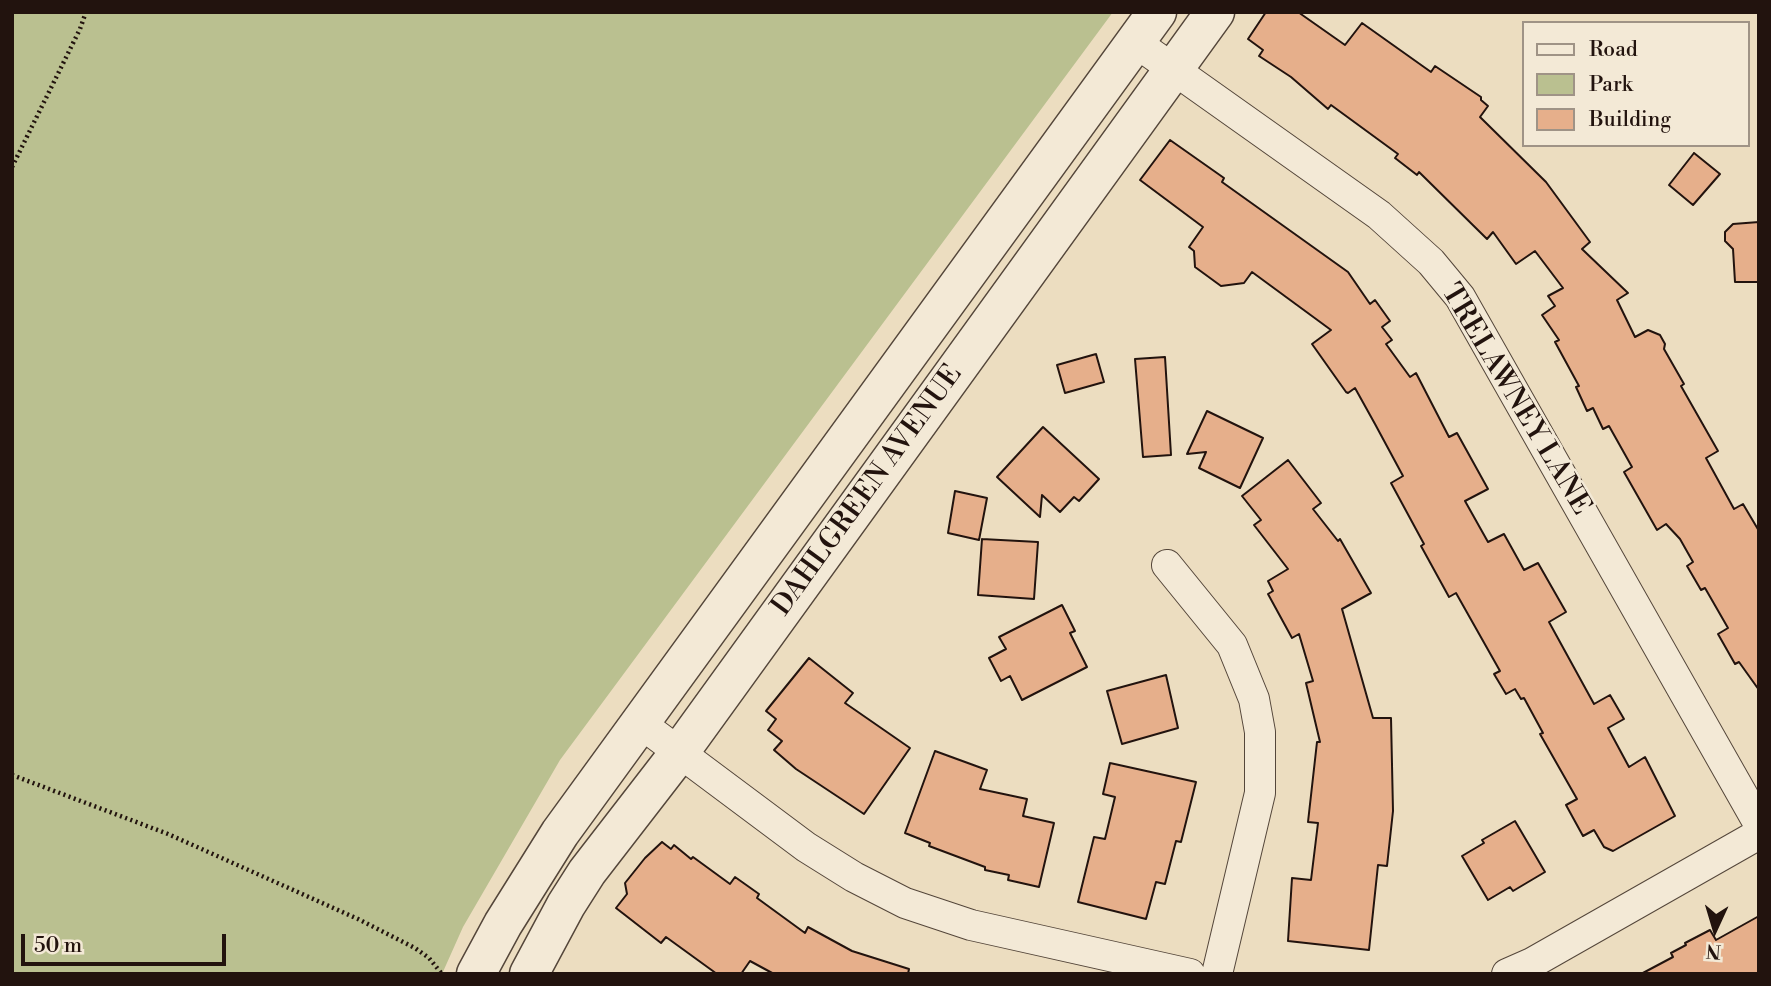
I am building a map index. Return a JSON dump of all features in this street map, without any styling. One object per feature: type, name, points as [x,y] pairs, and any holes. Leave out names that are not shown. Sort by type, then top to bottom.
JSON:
[{"type":"street","name":"DAHLGREEN AVENUE","points":[[476,974],[537,868],[1157,12]]},
{"type":"street","name":"DAHLGREEN AVENUE","points":[[528,974],[587,873],[679,753],[1215,12]]},
{"type":"street","name":"TRELAWNEY LANE","points":[[1135,42],[1379,215],[1431,262],[1460,297],[1759,824]]},
{"type":"street","points":[[1167,565],[1232,645],[1255,699],[1261,732],[1260,793],[1217,974]]},
{"type":"street","points":[[640,723],[806,848],[905,903],[971,925],[1190,974]]},
{"type":"street","points":[[1507,974],[1759,834]]},
{"type":"path","points":[[12,167],[86,12]]},
{"type":"path","points":[[12,775],[168,834],[358,919],[415,948],[429,958],[442,974]]},
{"type":"green space","points":[[12,12],[1113,12],[560,760],[463,927],[442,974],[12,974]]},
{"type":"building","points":[[1266,12],[1298,12],[1345,45],[1362,23],[1431,72],[1435,66],[1481,97],[1488,106],[1480,117],[1546,182],[1590,242],[1582,249],[1628,293],[1617,300],[1635,337],[1648,330],[1660,335],[1665,344],[1664,349],[1684,384],[1681,386],[1718,451],[1706,458],[1734,509],[1743,504],[1759,531],[1759,690],[1739,662],[1735,664],[1718,634],[1728,628],[1705,588],[1701,590],[1687,566],[1693,562],[1680,539],[1666,524],[1657,530],[1624,472],[1632,467],[1609,426],[1603,429],[1593,408],[1587,411],[1576,387],[1579,386],[1555,342],[1559,340],[1542,315],[1555,306],[1548,296],[1563,288],[1535,251],[1516,264],[1493,232],[1487,239],[1419,172],[1417,175],[1395,158],[1398,154],[1331,105],[1328,109],[1291,77],[1259,56],[1263,50],[1248,39]]},
{"type":"building","points":[[1170,140],[1224,178],[1222,182],[1348,272],[1370,304],[1375,300],[1390,321],[1382,327],[1392,340],[1386,344],[1410,377],[1416,373],[1449,437],[1457,433],[1488,489],[1465,501],[1488,542],[1504,534],[1524,570],[1538,563],[1566,612],[1549,622],[1594,704],[1610,695],[1624,719],[1608,728],[1629,767],[1645,757],[1675,816],[1613,851],[1604,847],[1594,830],[1583,836],[1566,805],[1577,799],[1540,734],[1543,733],[1524,698],[1521,699],[1515,689],[1506,694],[1494,674],[1500,671],[1456,593],[1449,597],[1421,546],[1424,544],[1391,483],[1403,476],[1375,424],[1355,388],[1346,392],[1312,344],[1331,330],[1252,272],[1244,283],[1221,286],[1195,267],[1194,251],[1189,247],[1203,227],[1140,180]]},
{"type":"building","points":[[1694,153],[1720,174],[1693,205],[1669,185]]},
{"type":"building","points":[[1759,222],[1759,282],[1735,282],[1733,249],[1725,241],[1725,232],[1733,224]]},
{"type":"building","points":[[1096,354],[1104,382],[1065,393],[1057,365]]},
{"type":"building","points":[[1165,357],[1171,455],[1143,457],[1135,359]]},
{"type":"building","points":[[1207,411],[1263,438],[1240,488],[1199,468],[1206,452],[1187,454]]},
{"type":"building","points":[[1043,427],[1099,479],[1079,501],[1074,497],[1060,512],[1042,495],[1040,517],[997,477]]},
{"type":"building","points":[[1288,460],[1321,503],[1313,509],[1338,541],[1340,539],[1371,593],[1342,609],[1373,718],[1391,718],[1393,811],[1387,866],[1378,865],[1369,950],[1288,941],[1292,878],[1311,880],[1318,823],[1308,822],[1317,742],[1320,742],[1306,683],[1313,681],[1299,634],[1292,638],[1268,594],[1273,591],[1268,581],[1288,569],[1254,525],[1261,520],[1242,496]]},
{"type":"building","points":[[955,491],[987,498],[979,540],[948,533]]},
{"type":"building","points":[[982,539],[1038,542],[1034,599],[978,595]]},
{"type":"building","points":[[1062,605],[1075,631],[1070,633],[1087,667],[1022,700],[1010,676],[1001,681],[989,658],[1006,649],[999,637]]},
{"type":"building","points":[[809,658],[853,693],[845,703],[910,748],[864,814],[796,769],[774,750],[782,741],[768,730],[776,719],[766,711]]},
{"type":"building","points":[[1166,675],[1178,728],[1122,744],[1107,691]]},
{"type":"building","points":[[935,751],[987,770],[980,789],[1027,799],[1023,816],[1054,823],[1039,887],[1008,880],[1009,875],[985,870],[985,867],[929,846],[930,843],[905,833]]},
{"type":"building","points":[[1110,763],[1196,782],[1181,842],[1176,841],[1165,884],[1156,882],[1146,919],[1078,902],[1094,837],[1105,839],[1115,797],[1103,794]]},
{"type":"building","points":[[1515,821],[1545,872],[1513,891],[1510,887],[1488,900],[1462,856],[1484,843],[1482,840]]},
{"type":"building","points":[[662,842],[671,849],[674,845],[730,884],[735,877],[759,894],[757,898],[805,933],[808,927],[852,951],[909,969],[908,974],[774,974],[750,961],[741,974],[717,974],[666,937],[661,943],[616,908],[627,894],[625,883]]},
{"type":"building","points":[[1759,916],[1759,974],[1641,974],[1673,957],[1671,953],[1710,930],[1716,940]]}]
